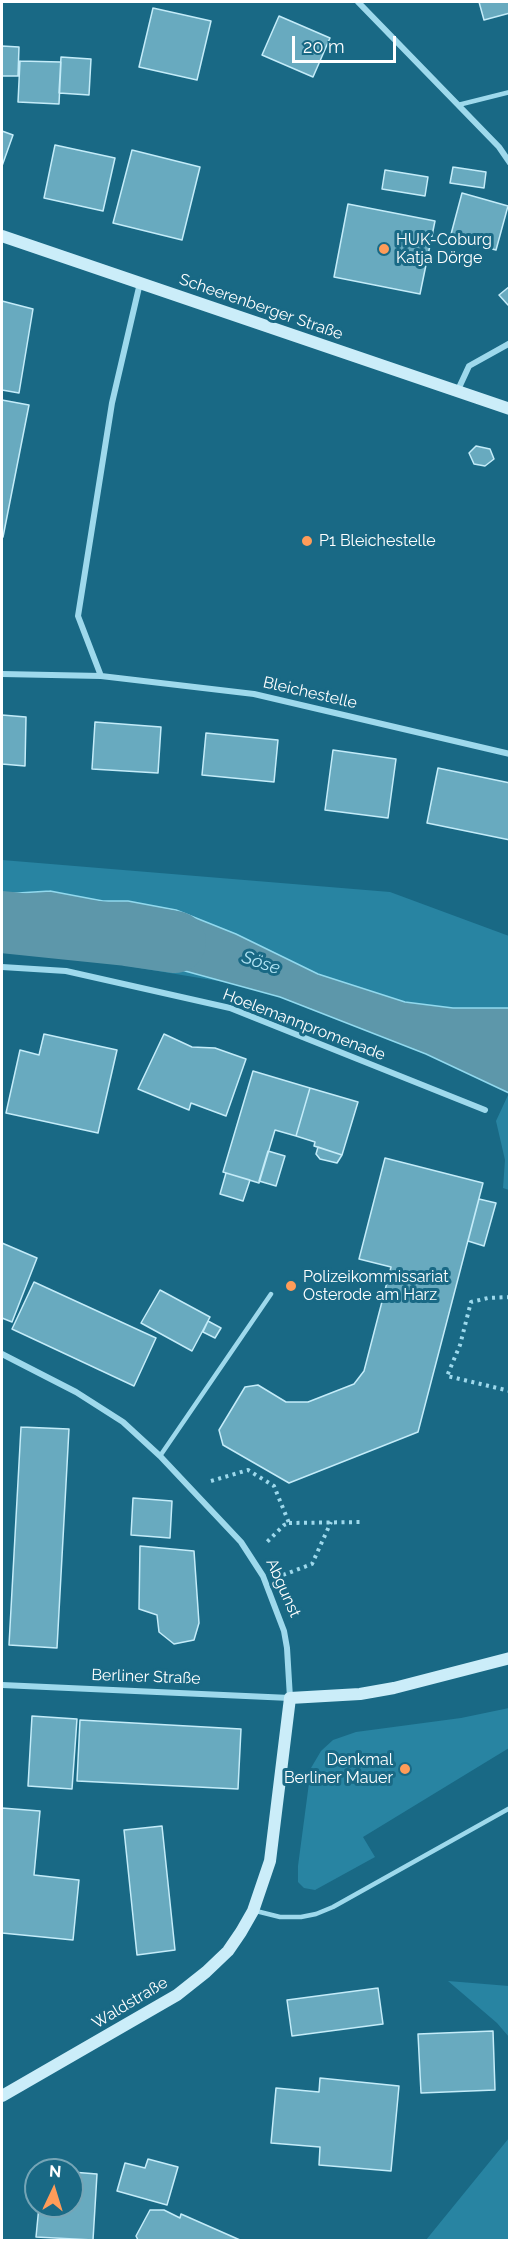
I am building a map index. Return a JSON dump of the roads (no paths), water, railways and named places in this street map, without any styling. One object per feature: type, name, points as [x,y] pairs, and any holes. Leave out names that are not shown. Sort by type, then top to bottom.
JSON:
[{"type":"street","points":[[358,2],[499,147],[510,163]]},
{"type":"street","name":"Scheerenberger Straße","points":[[2,236],[510,410]]},
{"type":"street","points":[[102,676],[78,616],[112,403],[140,283]]},
{"type":"street","points":[[457,393],[469,366],[510,343]]},
{"type":"street","name":"Bleichestelle","points":[[2,674],[102,676],[254,694],[510,754]]},
{"type":"street","name":"Hoelemannpromenade","points":[[2,967],[66,971],[230,1008],[485,1110]]},
{"type":"street","name":"Abgunst","points":[[2,1354],[76,1392],[123,1422],[160,1456],[241,1542],[266,1581],[284,1630],[290,1698]]},
{"type":"street","points":[[290,1698],[360,1694],[393,1688],[510,1658]]},
{"type":"street","name":"Berliner Straße","points":[[2,1685],[290,1698]]},
{"type":"street","name":"Waldstraße","points":[[2,2096],[177,1995],[228,1951],[253,1911],[270,1861],[290,1698]]},
{"type":"lane","points":[[458,105],[510,92]]},
{"type":"lane","points":[[160,1456],[271,1294]]},
{"type":"lane","points":[[253,1911],[280,1917],[316,1914],[333,1907],[510,1808]]},
{"type":"water","points":[[50,891],[103,901],[128,901],[176,910],[236,934],[318,974],[405,1002],[453,1008],[509,1008],[509,1093],[426,1054],[280,997],[123,954],[91,930],[2,922],[2,894]]},
{"type":"waterway","name":"Söse","points":[[2,922],[175,942]]},
{"type":"place","name":"HUK-Coburg Katja Dörge","points":[[384,249]]},
{"type":"place","name":"P1 Bleichestelle","points":[[307,541]]},
{"type":"place","name":"Polizeikommissariat Osterode am Harz","points":[[291,1286]]},
{"type":"place","name":"Denkmal Berliner Mauer","points":[[405,1769]]}]
